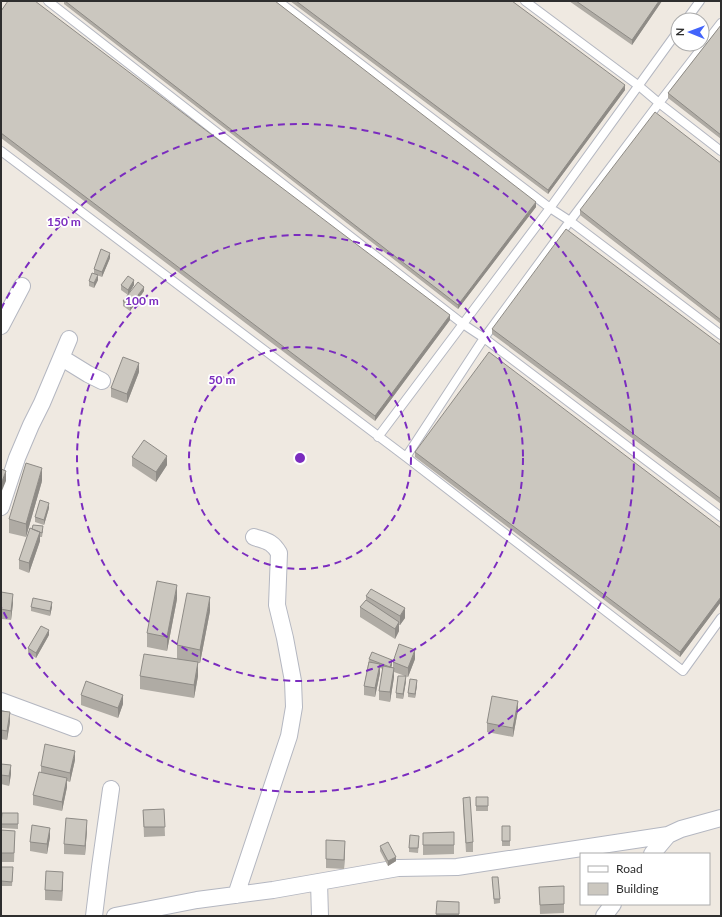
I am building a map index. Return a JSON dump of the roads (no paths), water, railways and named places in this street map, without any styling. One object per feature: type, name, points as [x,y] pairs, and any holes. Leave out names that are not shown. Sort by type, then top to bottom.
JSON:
[{"type":"street","points":[[1,326],[22,286]]},
{"type":"street","points":[[1,507],[17,458],[69,339]]},
{"type":"street","points":[[62,358],[102,381]]},
{"type":"street","points":[[236,895],[289,736],[294,707],[293,681],[277,605],[278,553],[270,542],[254,537]]},
{"type":"street","points":[[1,701],[74,728]]},
{"type":"street","points":[[94,916],[111,789]]},
{"type":"street","points":[[115,916],[197,900],[319,882],[398,868],[457,866],[668,835],[682,829],[721,818]]},
{"type":"street","points":[[653,853],[668,835]]},
{"type":"street","points":[[319,882],[320,916]]},
{"type":"street","points":[[604,916],[612,905]]},
{"type":"lane","points":[[48,1],[463,324],[484,338],[721,517]]},
{"type":"lane","points":[[278,1],[550,208],[570,221],[721,335]]},
{"type":"lane","points":[[525,1],[639,86],[721,151]]},
{"type":"lane","points":[[692,12],[700,1]]},
{"type":"lane","points":[[406,457],[484,338],[570,221],[721,23]]},
{"type":"lane","points":[[378,436],[550,208],[670,42]]},
{"type":"lane","points":[[1,151],[406,457],[682,671],[721,618]]}]
